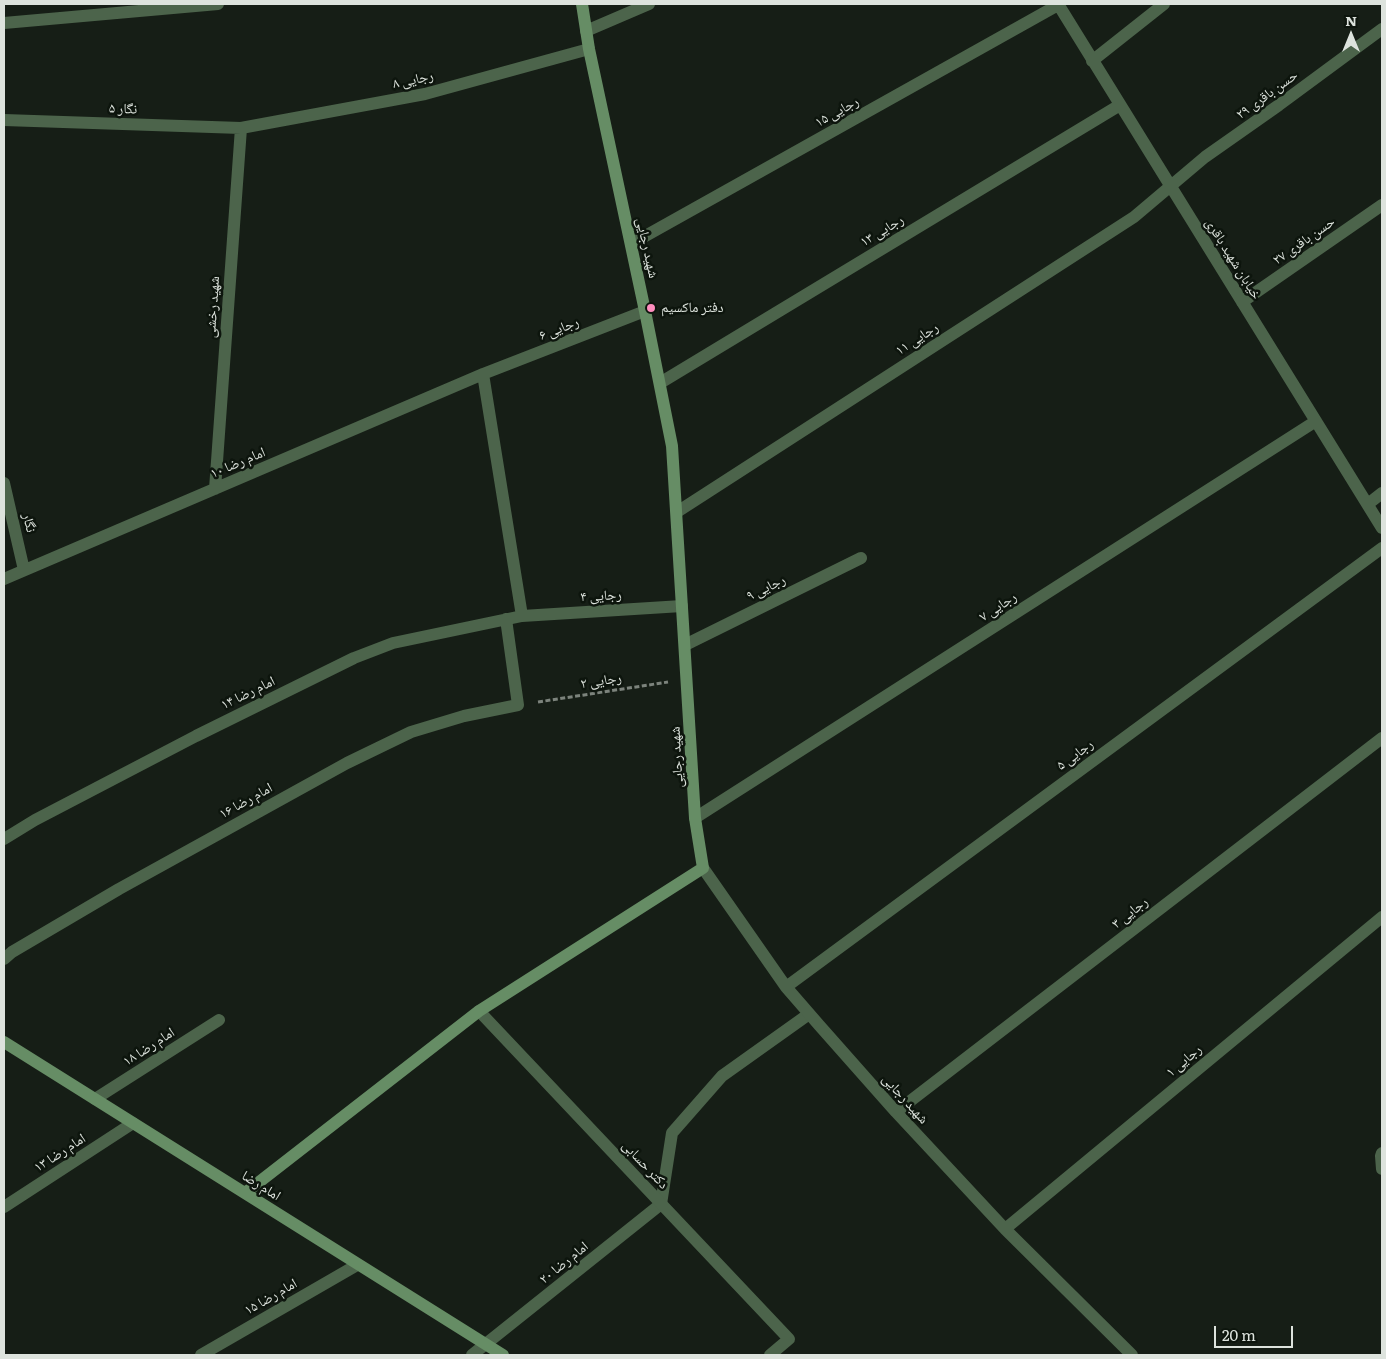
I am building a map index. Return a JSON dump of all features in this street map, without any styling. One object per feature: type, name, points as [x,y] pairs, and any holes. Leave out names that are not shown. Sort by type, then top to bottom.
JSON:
[{"type":"street","points":[[4,23],[218,4]]},
{"type":"street","name":"شهید رجایی","points":[[582,4],[589,50],[672,446],[695,818],[703,868],[786,987],[809,1014],[896,1112],[1005,1229],[1132,1355]]},
{"type":"street","points":[[586,31],[649,4]]},
{"type":"street","name":"خیابان شهید باقری","points":[[1058,4],[1382,528]]},
{"type":"street","name":"رجایی ۱۵","points":[[631,244],[1058,4]]},
{"type":"street","points":[[1092,61],[1164,4]]},
{"type":"street","name":"حسن باقری ۲۹","points":[[1171,187],[1205,157],[1279,105],[1382,28]]},
{"type":"street","name":"رجایی ۸","points":[[241,128],[424,94],[589,50]]},
{"type":"street","name":"رجایی ۱۳","points":[[660,383],[1120,105]]},
{"type":"street","name":"نگار ۵","points":[[4,120],[241,128]]},
{"type":"street","name":"شهید رخشی","points":[[215,489],[241,128]]},
{"type":"street","name":"رجایی ۱۱","points":[[677,512],[1134,217],[1171,187]]},
{"type":"street","name":"حسن باقری ۲۷","points":[[1242,302],[1382,205]]},
{"type":"street","name":"رجایی ۶","points":[[483,374],[645,311]]},
{"type":"street","points":[[483,374],[522,616]]},
{"type":"street","name":"امام رضا ۱۰","points":[[4,579],[483,374]]},
{"type":"street","name":"رجایی ۷","points":[[695,818],[1316,421]]},
{"type":"street","name":"نگار","points":[[4,483],[24,570]]},
{"type":"street","points":[[1368,504],[1382,493]]},
{"type":"street","name":"رجایی ۵","points":[[786,987],[1382,548]]},
{"type":"street","name":"رجایی ۹","points":[[685,645],[861,558]]},
{"type":"street","name":"رجایی ۴","points":[[522,616],[682,606]]},
{"type":"street","name":"امام رضا ۱۴","points":[[4,839],[35,820],[188,740],[354,658],[393,643],[522,616]]},
{"type":"street","points":[[506,619],[518,705]]},
{"type":"street","name":"امام رضا ۱۶","points":[[4,959],[12,952],[119,889],[347,763],[411,732],[464,716],[518,705]]},
{"type":"street","name":"رجایی ۳","points":[[896,1112],[1382,738]]},
{"type":"street","points":[[245,1193],[480,1011],[703,868]]},
{"type":"street","name":"رجایی ۱","points":[[1005,1229],[1382,917]]},
{"type":"street","name":"دکتر حسابی","points":[[480,1011],[790,1339],[770,1355]]},
{"type":"street","points":[[661,1204],[672,1133],[722,1076],[809,1014]]},
{"type":"street","name":"امام رضا ۱۸","points":[[95,1099],[219,1020]]},
{"type":"street","name":"امام رضا","points":[[4,1042],[503,1355]]},
{"type":"street","name":"امام رضا ۱۳","points":[[4,1207],[133,1123]]},
{"type":"street","points":[[1382,1153],[1382,1169]]},
{"type":"street","name":"امام رضا ۲۰","points":[[472,1355],[661,1204]]},
{"type":"street","name":"امام رضا ۱۵","points":[[200,1355],[357,1265]]},
{"type":"path","name":"رجایی ۲","points":[[518,705],[687,679]]},
{"type":"place","name":"دفتر ماکسیم","points":[[651,308]]}]
